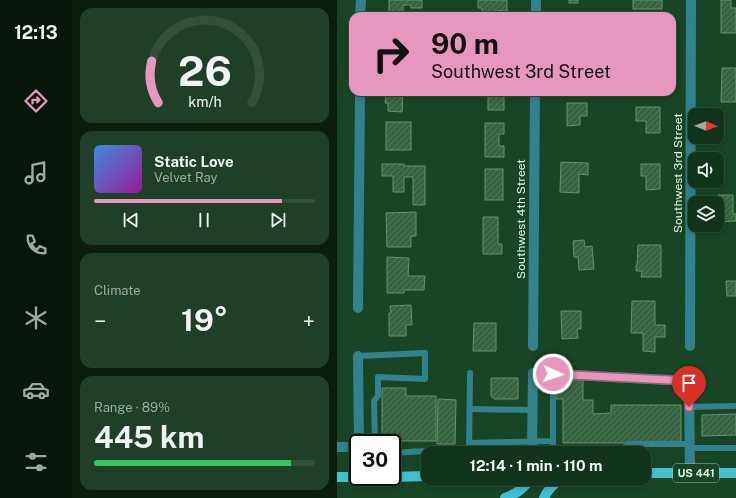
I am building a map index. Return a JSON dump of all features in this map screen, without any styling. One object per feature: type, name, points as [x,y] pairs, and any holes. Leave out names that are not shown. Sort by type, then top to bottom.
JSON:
[{"type":"main road","name":"US 441","points":[[651,473],[736,472]]},
{"type":"main road","points":[[401,477],[421,476]]},
{"type":"main road","points":[[337,477],[349,477]]},
{"type":"main road","points":[[505,498],[525,486]]},
{"type":"main road","points":[[544,498],[546,492],[551,486]]},
{"type":"street","points":[[360,12],[361,0]]},
{"type":"street","points":[[535,12],[536,0]]},
{"type":"street","name":"Southwest 3rd Street","points":[[690,346],[691,0]]},
{"type":"street","points":[[358,308],[360,96]]},
{"type":"street","name":"Southwest 4th Street","points":[[533,346],[535,96]]},
{"type":"street","points":[[358,356],[359,434]]},
{"type":"street","points":[[532,446],[533,373],[689,381],[690,473]]},
{"type":"street","points":[[337,447],[349,447]]},
{"type":"lane","points":[[358,356],[425,353],[425,379],[378,377],[378,396],[374,401],[375,434]]},
{"type":"lane","points":[[470,373],[469,443],[553,441]]},
{"type":"lane","points":[[553,374],[554,446]]},
{"type":"lane","points":[[689,407],[736,406]]},
{"type":"lane","points":[[470,409],[533,410]]},
{"type":"lane","points":[[627,446],[631,444],[736,448]]},
{"type":"lane","points":[[401,453],[421,452]]},
{"type":"building","points":[[389,0],[422,0],[422,8],[411,8],[411,5],[403,5],[403,12],[389,12]]},
{"type":"building","points":[[478,0],[507,0],[507,11],[482,12],[482,8],[478,8]]},
{"type":"building","points":[[569,0],[578,0],[578,3],[569,3]]},
{"type":"building","points":[[633,0],[662,0],[662,9],[633,9]]},
{"type":"building","points":[[721,0],[731,0],[731,8],[736,8],[736,33],[721,33]]},
{"type":"building","points":[[722,68],[736,68],[736,102],[721,102]]},
{"type":"building","points":[[386,96],[403,96],[402,112],[388,111],[388,103],[385,103]]},
{"type":"building","points":[[488,96],[504,96],[504,110],[488,110]]},
{"type":"building","points":[[567,103],[587,103],[587,116],[580,116],[580,125],[567,126]]},
{"type":"building","points":[[636,107],[660,107],[660,133],[646,133],[646,121],[636,121]]},
{"type":"building","points":[[386,122],[411,122],[411,150],[386,150]]},
{"type":"building","points":[[485,123],[504,123],[504,134],[499,134],[499,146],[504,146],[504,157],[485,157]]},
{"type":"building","points":[[561,162],[588,163],[588,175],[579,174],[579,193],[560,192]]},
{"type":"building","points":[[382,164],[425,166],[425,205],[413,205],[413,177],[404,177],[404,192],[393,192],[393,176],[382,176]]},
{"type":"building","points":[[641,164],[660,164],[660,189],[646,190],[646,176],[641,176]]},
{"type":"building","points":[[485,169],[503,169],[503,200],[485,200]]},
{"type":"building","points":[[733,195],[733,214],[736,214],[736,221],[724,222],[724,196],[718,196]]},
{"type":"building","points":[[416,212],[416,236],[411,236],[411,247],[387,247],[386,213]]},
{"type":"building","points":[[483,217],[498,217],[498,244],[502,244],[502,254],[483,254]]},
{"type":"building","points":[[584,240],[585,247],[592,246],[594,269],[579,270],[578,257],[574,257],[573,241]]},
{"type":"building","points":[[638,245],[661,245],[661,277],[641,277],[642,271],[636,271]]},
{"type":"building","points":[[387,257],[409,258],[408,276],[425,276],[424,290],[404,290],[404,293],[387,293]]},
{"type":"building","points":[[726,281],[736,281],[736,296],[727,296]]},
{"type":"building","points":[[632,301],[655,301],[655,325],[665,325],[665,337],[655,337],[655,352],[643,351],[643,333],[631,333]]},
{"type":"building","points":[[411,305],[412,325],[406,325],[406,336],[389,336],[389,313],[391,313],[390,306]]},
{"type":"building","points":[[561,311],[581,311],[581,329],[577,329],[578,338],[562,339]]},
{"type":"building","points":[[474,323],[496,323],[496,351],[473,351]]},
{"type":"building","points":[[491,378],[518,378],[518,399],[494,399],[491,396]]},
{"type":"building","points":[[556,380],[583,380],[583,400],[593,400],[593,414],[611,413],[611,405],[681,405],[681,443],[563,443],[563,399],[556,399]]},
{"type":"building","points":[[382,388],[406,388],[406,396],[436,396],[436,441],[401,441],[401,434],[382,434]]},
{"type":"building","points":[[438,399],[456,400],[455,444],[437,444]]},
{"type":"building","points":[[736,414],[736,435],[702,436],[702,415]]},
{"type":"route","points":[[553,374],[689,381],[689,407]]}]
